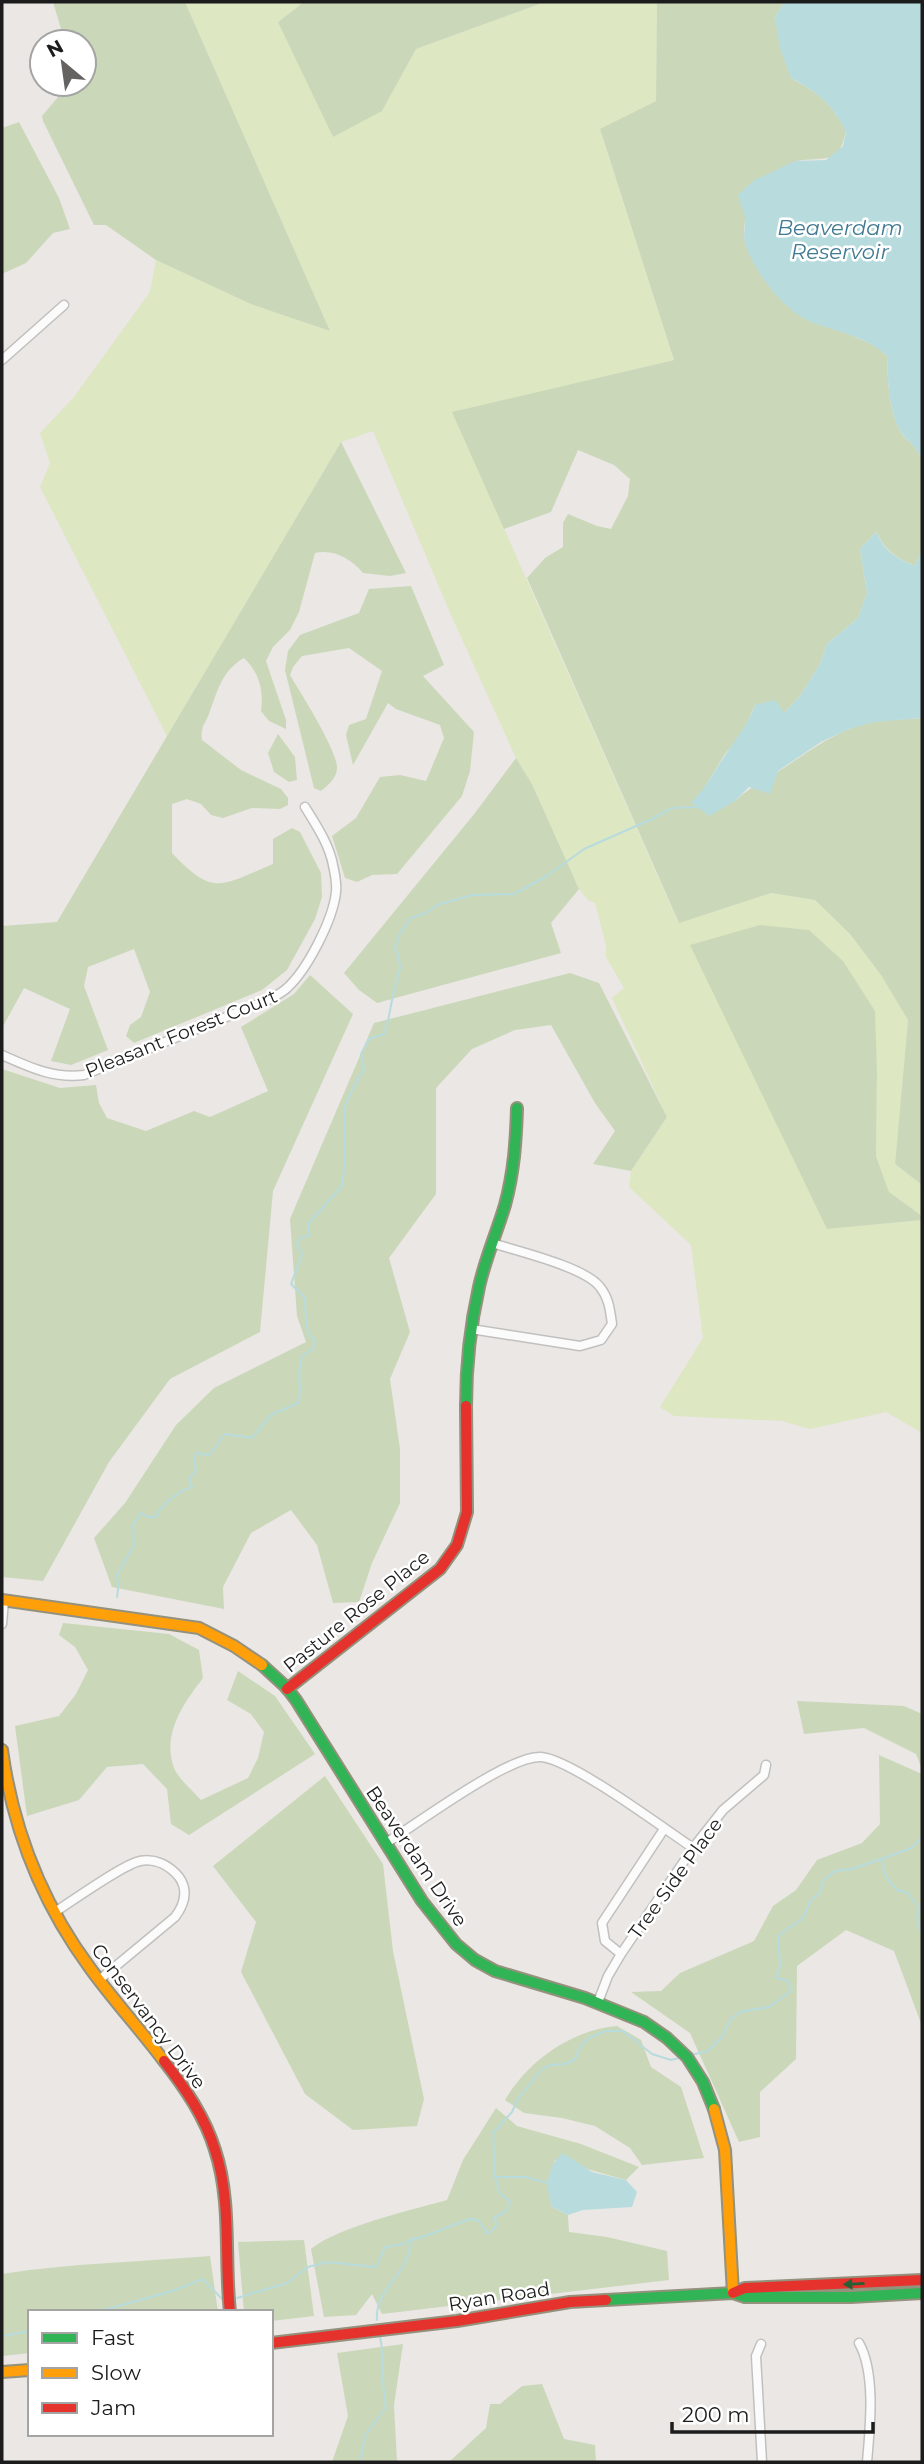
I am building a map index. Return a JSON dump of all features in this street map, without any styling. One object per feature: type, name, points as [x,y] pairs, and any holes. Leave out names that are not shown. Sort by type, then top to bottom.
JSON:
[{"type":"street","points":[[2,360],[64,305]]},
{"type":"street","name":"Pleasant Forest Court","points":[[2,1055],[50,1074],[72,1077],[256,1005],[285,990],[310,958],[330,916],[336,893],[329,850],[305,807]]},
{"type":"street","name":"Pasture Rose Place","points":[[287,1689],[440,1569],[457,1545],[467,1512],[467,1367],[471,1329],[479,1284],[505,1203],[515,1158],[516,1108]]},
{"type":"street","points":[[471,1329],[580,1346],[601,1340],[612,1324],[610,1304],[599,1285],[582,1273],[492,1243]]},
{"type":"street","points":[[2,1624],[3,1601]]},
{"type":"street","name":"Beaverdam Drive","points":[[3,1601],[199,1628],[219,1636],[243,1651],[287,1689],[433,1918],[468,1956],[522,1981],[598,2002],[646,2022],[671,2040],[687,2056],[704,2082],[715,2106],[725,2150],[733,2293]]},
{"type":"street","name":"Conservancy Drive","points":[[2,1750],[9,1797],[22,1842],[55,1912],[79,1953],[99,1980],[181,2082],[208,2130],[224,2185],[227,2208],[226,2282],[230,2310]]},
{"type":"street","points":[[386,1843],[498,1771],[523,1759],[541,1757],[561,1762],[693,1849]]},
{"type":"street","name":"Tree Side Place","points":[[598,2002],[608,1976],[621,1954],[693,1849],[723,1810],[764,1775],[766,1765]]},
{"type":"street","points":[[621,1954],[606,1941],[602,1923],[664,1829]]},
{"type":"street","points":[[55,1912],[134,1862],[158,1861],[180,1878],[185,1888],[185,1896],[175,1917],[99,1980]]},
{"type":"street","name":"Ryan Road","points":[[273,2343],[457,2320],[570,2302],[733,2293],[745,2288],[922,2280]]},
{"type":"street","name":"Ryan Road","points":[[733,2293],[745,2297],[851,2297],[922,2293]]},
{"type":"street","points":[[859,2343],[869,2388],[867,2462]]},
{"type":"street","points":[[761,2344],[756,2356],[762,2462]]},
{"type":"street","points":[[2,2372],[28,2370]]},
{"type":"green space","points":[[53,2],[185,2],[330,331],[253,305],[156,260],[106,225],[94,225],[42,116],[57,98],[98,98],[98,28],[61,28]]},
{"type":"green space","points":[[185,2],[304,2],[278,22],[382,111],[416,49],[545,2],[657,2],[656,101],[600,130],[674,360],[453,413],[678,922],[771,893],[815,900],[850,934],[881,975],[908,1020],[895,1164],[922,1185],[922,1216],[889,1192],[876,1156],[877,1072],[827,1229],[922,1220],[922,1433],[886,1412],[810,1429],[782,1421],[674,1416],[660,1407],[703,1338],[691,1245],[629,1187],[631,1171],[667,1117],[612,998],[624,988],[606,957],[606,945],[595,903],[588,900],[579,889],[532,784],[516,758],[451,615],[373,431],[341,442],[167,736],[40,487],[50,463],[40,433],[74,397],[150,292],[156,260],[253,305],[330,331]]},
{"type":"green space","points":[[304,2],[545,2],[416,49],[382,111],[333,137],[278,22]]},
{"type":"green space","points":[[657,2],[784,2],[775,17],[791,78],[823,100],[846,131],[839,150],[834,155],[797,161],[775,176],[749,210],[744,239],[851,335],[876,346],[887,356],[889,393],[895,420],[901,433],[917,449],[922,460],[922,549],[915,566],[892,553],[876,532],[860,549],[867,593],[858,618],[827,644],[820,664],[800,696],[784,713],[755,705],[744,730],[725,754],[700,795],[735,801],[751,788],[836,735],[880,721],[922,718],[922,1185],[895,1164],[908,1020],[881,975],[850,934],[815,900],[771,893],[679,923],[527,578],[545,558],[563,547],[563,523],[568,514],[611,529],[628,496],[630,479],[614,465],[578,450],[551,512],[504,529],[452,412],[674,360],[600,129],[656,101]]},
{"type":"green space","points":[[19,122],[59,198],[70,229],[53,233],[26,263],[2,274],[2,128]]},
{"type":"green space","points":[[341,442],[406,573],[390,576],[363,573],[342,556],[329,552],[315,553],[299,612],[290,630],[273,647],[266,661],[286,720],[286,729],[269,721],[261,711],[259,682],[244,658],[230,669],[221,682],[202,729],[202,740],[241,770],[281,789],[288,798],[288,805],[280,809],[252,808],[223,818],[211,815],[201,804],[187,799],[172,804],[172,853],[198,877],[209,882],[230,882],[273,864],[273,839],[292,828],[300,832],[321,873],[322,897],[315,919],[287,970],[262,990],[134,1043],[126,1036],[130,1025],[141,1017],[150,992],[134,949],[88,967],[84,986],[108,1050],[71,1065],[51,1061],[70,1009],[24,988],[2,1028],[2,926],[57,922]]},
{"type":"green space","points":[[411,586],[444,665],[423,676],[474,732],[470,771],[462,796],[397,874],[372,875],[357,882],[345,878],[332,836],[356,818],[380,777],[400,775],[426,781],[444,738],[440,725],[396,709],[388,703],[353,765],[346,735],[349,725],[366,719],[382,671],[349,648],[302,656],[290,675],[326,737],[337,769],[333,779],[321,791],[314,788],[285,670],[288,651],[300,635],[359,613],[369,589]]},
{"type":"green space","points":[[278,734],[295,757],[297,780],[289,782],[274,772],[268,753]]},
{"type":"green space","points":[[516,758],[532,784],[579,889],[551,923],[561,953],[377,1003],[359,990],[344,973],[475,813]]},
{"type":"green space","points":[[760,925],[809,930],[843,961],[875,1011],[876,1156],[889,1192],[922,1216],[922,1220],[827,1229],[690,945]]},
{"type":"green space","points":[[570,973],[599,983],[667,1117],[631,1171],[593,1164],[615,1131],[595,1103],[551,1025],[515,1030],[472,1049],[436,1088],[436,1194],[389,1258],[410,1332],[390,1379],[400,1449],[400,1503],[372,1563],[359,1602],[333,1603],[317,1545],[291,1510],[251,1533],[223,1587],[224,1609],[112,1587],[94,1538],[125,1503],[176,1425],[214,1388],[306,1342],[297,1316],[290,1219],[374,1023]]},
{"type":"green space","points":[[310,975],[353,1014],[273,1191],[260,1332],[170,1379],[109,1462],[43,1581],[2,1577],[2,1069],[60,1088],[96,1085],[99,1103],[107,1118],[146,1131],[194,1111],[210,1117],[268,1091],[241,1027],[294,994]]},
{"type":"green space","points":[[63,1623],[169,1634],[199,1650],[203,1678],[177,1718],[171,1753],[178,1774],[201,1800],[248,1778],[258,1758],[264,1732],[251,1714],[227,1700],[238,1671],[275,1696],[315,1754],[189,1835],[171,1824],[167,1789],[143,1764],[107,1767],[79,1800],[27,1816],[15,1726],[59,1716],[76,1694],[88,1670],[75,1647],[59,1635]]},
{"type":"green space","points":[[797,1701],[904,1706],[922,1714],[922,1769],[916,1754],[864,1728],[804,1734]]},
{"type":"green space","points":[[879,1755],[922,1774],[922,2026],[894,1951],[846,1930],[797,1966],[796,2059],[760,2092],[760,2137],[739,2142],[690,2033],[631,1992],[661,1991],[680,1973],[754,1941],[773,1906],[796,1890],[817,1860],[862,1843],[880,1824]]},
{"type":"green space","points":[[325,1776],[383,1864],[393,1951],[424,2099],[417,2126],[353,2130],[305,2094],[241,1972],[256,1922],[213,1866]]},
{"type":"green space","points":[[617,2026],[641,2040],[651,2067],[681,2087],[704,2158],[642,2165],[630,2148],[595,2126],[524,2113],[505,2100],[526,2073],[552,2050],[583,2034]]},
{"type":"green space","points":[[496,2108],[517,2126],[581,2144],[639,2167],[626,2180],[555,2160],[548,2183],[552,2207],[568,2215],[569,2232],[607,2237],[667,2251],[669,2280],[382,2314],[372,2294],[356,2315],[324,2317],[311,2249],[356,2226],[447,2200],[463,2160]]},
{"type":"green space","points":[[304,2240],[314,2316],[273,2321],[273,2310],[244,2310],[238,2242]]},
{"type":"green space","points":[[210,2256],[218,2310],[28,2310],[28,2353],[2,2356],[2,2274],[80,2265]]},
{"type":"green space","points":[[403,2344],[394,2405],[397,2462],[332,2462],[348,2416],[337,2353]]},
{"type":"green space","points":[[542,2384],[564,2439],[595,2445],[596,2462],[449,2462],[486,2428],[490,2404],[500,2404],[522,2386]]},
{"type":"water","name":"Beaverdam Reservoir","points":[[784,2],[922,2],[922,460],[917,450],[901,433],[895,420],[889,393],[887,356],[862,339],[814,323],[792,310],[763,278],[745,243],[745,218],[738,195],[753,181],[795,161],[826,160],[843,146],[846,132],[824,100],[791,78],[780,48],[775,17]]},
{"type":"water","points":[[876,532],[891,553],[915,566],[922,549],[922,718],[874,722],[849,729],[821,742],[778,771],[770,794],[749,787],[735,801],[709,816],[691,802],[709,781],[755,705],[775,700],[784,713],[800,696],[820,664],[827,644],[858,618],[867,593],[860,549]]},
{"type":"water","points":[[563,2153],[592,2172],[626,2180],[637,2192],[632,2207],[583,2210],[568,2215],[552,2207],[548,2178],[553,2165]]},
{"type":"waterway","points":[[117,1597],[119,1582],[116,1577],[134,1545],[133,1525],[141,1513],[147,1517],[156,1517],[171,1499],[192,1487],[189,1478],[196,1471],[196,1453],[209,1455],[225,1434],[252,1438],[271,1415],[298,1403],[302,1356],[313,1349],[315,1340],[308,1334],[304,1297],[291,1284],[302,1255],[297,1244],[301,1237],[309,1236],[308,1224],[342,1186],[344,1109],[364,1069],[361,1054],[369,1039],[384,1034],[386,1029],[399,972],[395,948],[400,933],[411,918],[426,913],[439,904],[473,895],[514,894],[547,876],[584,849],[672,808],[696,807]]},
{"type":"waterway","points":[[691,2055],[708,2051],[722,2037],[730,2020],[740,2012],[769,2007],[791,1991],[788,1981],[776,1978],[780,1966],[779,1935],[802,1919],[811,1900],[819,1894],[824,1880],[835,1871],[852,1869],[911,1848],[922,1838]]},
{"type":"waterway","points":[[883,1859],[884,1872],[889,1881],[897,1890],[908,1893],[919,1908],[917,1919],[922,1935]]},
{"type":"waterway","points":[[237,2298],[287,2283],[308,2267],[327,2262],[376,2267],[385,2247],[403,2244],[469,2219],[478,2220],[488,2234],[496,2226],[495,2217],[507,2211],[510,2201],[500,2194],[495,2177],[493,2133],[512,2112],[518,2099],[541,2070],[575,2059],[581,2045],[606,2031],[623,2031],[652,2054],[671,2060],[679,2058]]},
{"type":"waterway","points":[[495,2177],[526,2177],[548,2183]]},
{"type":"waterway","points":[[377,2320],[381,2298],[405,2263],[412,2240]]},
{"type":"waterway","points":[[104,2310],[172,2291],[203,2279],[223,2300]]},
{"type":"waterway","points":[[2,2336],[28,2331]]},
{"type":"waterway","points":[[360,2462],[365,2436],[386,2407],[380,2337]]},
{"type":"traffic: fast","points":[[466,1406],[473,1317],[482,1277],[508,1193],[517,1108]]},
{"type":"traffic: fast","points":[[262,1665],[296,1700],[422,1901],[456,1944],[475,1960],[495,1971],[585,1998],[644,2022],[667,2038],[687,2057],[703,2082],[714,2109]]},
{"type":"traffic: fast","points":[[606,2300],[733,2293],[745,2297],[851,2297],[922,2293]]},
{"type":"traffic: slow","points":[[2,1600],[199,1628],[234,1646],[262,1665]]},
{"type":"traffic: slow","points":[[2,1750],[22,1837],[44,1892],[73,1943],[99,1980],[164,2061]]},
{"type":"traffic: slow","points":[[714,2109],[725,2150],[733,2293]]},
{"type":"traffic: slow","points":[[2,2372],[28,2370]]},
{"type":"traffic: jam","points":[[287,1689],[440,1569],[457,1545],[467,1512],[466,1406]]},
{"type":"traffic: jam","points":[[164,2061],[200,2114],[211,2138],[220,2169],[226,2210],[230,2310]]},
{"type":"traffic: jam","points":[[733,2293],[745,2288],[922,2280]]},
{"type":"traffic: jam","points":[[273,2343],[457,2321],[570,2302],[606,2300]]}]
